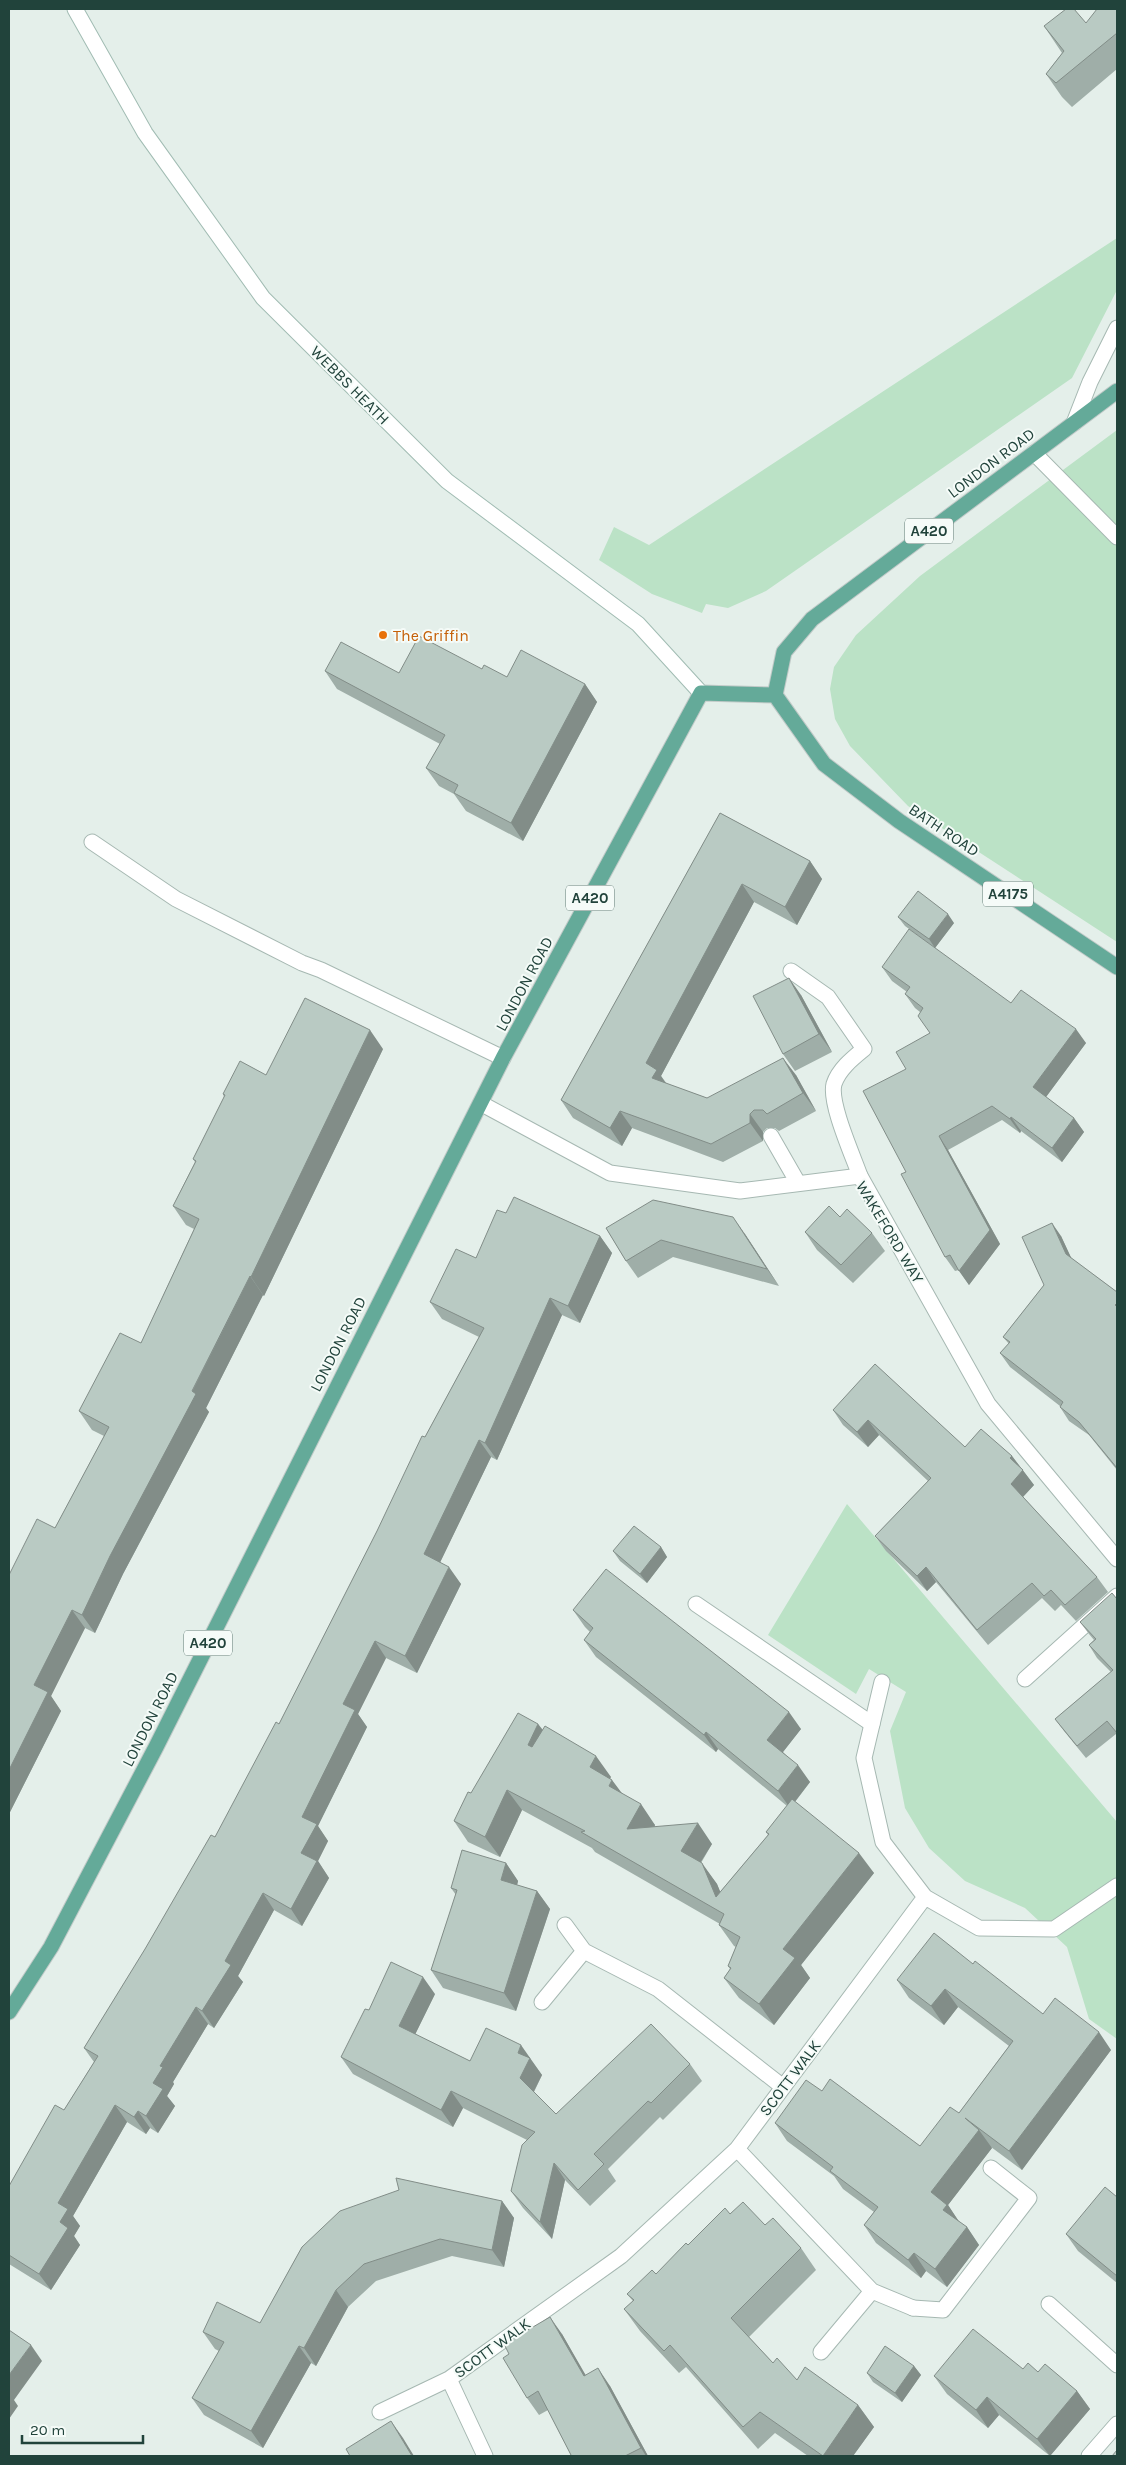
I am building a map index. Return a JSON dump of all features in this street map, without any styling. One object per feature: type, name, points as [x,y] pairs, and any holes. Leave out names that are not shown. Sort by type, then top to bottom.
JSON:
[{"type":"main road","name":"LONDON ROAD","points":[[775,696],[784,652],[812,619],[1117,391]]},
{"type":"main road","points":[[701,693],[775,696]]},
{"type":"main road","name":"LONDON ROAD","points":[[9,2012],[52,1946],[147,1764],[396,1268],[504,1058],[701,693]]},
{"type":"main road","name":"BATH ROAD","points":[[775,696],[824,764],[899,821],[1117,967]]},
{"type":"street","name":"WEBBS HEATH","points":[[75,9],[145,133],[263,298],[447,481],[638,624],[701,693]]},
{"type":"street","points":[[1074,423],[1090,382],[1117,328]]},
{"type":"street","points":[[1034,453],[1117,537]]},
{"type":"street","points":[[92,842],[176,899],[302,963],[321,970],[504,1058]]},
{"type":"street","points":[[791,971],[828,997],[864,1049],[848,1062],[834,1084],[836,1108],[860,1176]]},
{"type":"street","name":"WAKEFORD WAY","points":[[482,1104],[610,1174],[740,1191],[860,1176],[988,1404],[1117,1559]]},
{"type":"street","points":[[772,1136],[798,1183]]},
{"type":"street","points":[[1025,1679],[1117,1596]]},
{"type":"street","points":[[696,1604],[872,1724]]},
{"type":"street","points":[[882,1682],[864,1758],[883,1842],[925,1897],[979,1928],[1054,1929],[1117,1886]]},
{"type":"street","name":"SCOTT WALK","points":[[380,2412],[449,2379],[621,2256],[737,2149],[925,1897]]},
{"type":"street","points":[[565,1925],[584,1952],[658,1989],[783,2087]]},
{"type":"street","points":[[542,2002],[584,1952]]},
{"type":"street","points":[[737,2149],[872,2291],[913,2308],[943,2310],[1029,2198],[991,2168]]},
{"type":"street","points":[[820,2352],[872,2291]]},
{"type":"street","points":[[1049,2304],[1117,2365]]},
{"type":"street","name":"SCOTT WALK","points":[[449,2379],[485,2456]]},
{"type":"street","points":[[1089,2456],[1117,2424]]},
{"type":"green space","points":[[1117,238],[1117,290],[1072,378],[766,591],[728,608],[706,604],[702,613],[652,594],[599,560],[614,527],[649,545]]},
{"type":"green space","points":[[1117,430],[1117,942],[908,806],[850,746],[835,719],[830,689],[834,667],[856,635],[920,576]]},
{"type":"green space","points":[[847,1504],[1117,1822],[1117,2039],[1089,2019],[1067,1947],[1025,1908],[965,1881],[929,1848],[905,1808],[890,1731],[906,1692],[869,1669],[856,1694],[768,1635]]},
{"type":"building","points":[[1066,9],[1074,9],[1086,23],[1097,9],[1117,9],[1117,33],[1056,83],[1046,74],[1064,51],[1044,26]]},
{"type":"building","points":[[419,636],[482,669],[484,665],[507,677],[521,650],[585,684],[511,823],[454,793],[458,785],[426,768],[445,735],[325,671],[341,642],[399,673]]},
{"type":"building","points":[[720,813],[810,861],[785,907],[742,884],[646,1063],[657,1070],[652,1078],[707,1098],[783,1058],[803,1093],[767,1114],[763,1110],[754,1110],[750,1114],[750,1123],[711,1144],[620,1111],[610,1128],[561,1100]]},
{"type":"building","points":[[918,891],[948,914],[929,939],[898,917]]},
{"type":"building","points":[[909,929],[1011,1003],[1021,990],[1076,1029],[1033,1087],[1074,1118],[1052,1148],[1011,1117],[1010,1119],[992,1106],[939,1136],[990,1230],[959,1271],[950,1255],[945,1257],[901,1174],[906,1172],[863,1091],[906,1069],[896,1052],[930,1033],[918,1016],[923,1008],[905,994],[910,987],[882,967]]},
{"type":"building","points":[[789,978],[819,1034],[783,1054],[753,996]]},
{"type":"building","points":[[305,998],[370,1030],[251,1277],[192,1391],[196,1394],[110,1556],[82,1615],[72,1610],[34,1685],[48,1692],[9,1770],[9,1575],[37,1519],[55,1528],[109,1427],[79,1411],[120,1333],[141,1343],[199,1219],[173,1206],[196,1161],[193,1159],[225,1095],[223,1094],[240,1061],[266,1075]]},
{"type":"building","points":[[514,1197],[600,1236],[568,1306],[550,1298],[485,1443],[479,1440],[424,1554],[449,1567],[405,1656],[375,1641],[343,1704],[355,1710],[302,1817],[317,1824],[301,1853],[317,1861],[291,1909],[263,1893],[225,1961],[231,1965],[202,2011],[196,2007],[160,2066],[163,2067],[153,2083],[163,2089],[146,2116],[138,2111],[134,2117],[115,2105],[58,2203],[68,2209],[60,2222],[68,2228],[39,2274],[9,2255],[9,2186],[55,2105],[64,2110],[98,2056],[84,2048],[145,1949],[211,1835],[215,1837],[276,1722],[279,1724],[377,1531],[422,1436],[425,1437],[484,1328],[430,1302],[456,1249],[476,1258],[497,1210],[506,1213]]},
{"type":"building","points":[[653,1200],[733,1217],[767,1269],[661,1240],[626,1261],[606,1228]]},
{"type":"building","points":[[829,1206],[840,1217],[847,1209],[872,1233],[841,1265],[805,1232]]},
{"type":"building","points":[[1052,1223],[1066,1254],[1117,1292],[1117,1303],[1115,1305],[1117,1307],[1117,1468],[1079,1422],[1060,1407],[1063,1402],[1000,1353],[1010,1342],[1003,1337],[1044,1285],[1022,1237]]},
{"type":"building","points":[[875,1364],[965,1447],[981,1429],[1012,1456],[1010,1458],[1023,1470],[1011,1484],[1097,1577],[1065,1605],[1051,1590],[1044,1596],[1032,1583],[977,1630],[926,1567],[917,1576],[875,1536],[931,1478],[868,1420],[857,1432],[833,1410]]},
{"type":"building","points":[[634,1526],[661,1547],[640,1574],[613,1551]]},
{"type":"building","points":[[606,1569],[789,1712],[767,1740],[798,1765],[778,1791],[706,1732],[704,1735],[584,1640],[593,1628],[573,1610]]},
{"type":"building","points":[[1112,1593],[1117,1599],[1117,1733],[1107,1721],[1077,1746],[1055,1719],[1113,1670],[1089,1645],[1096,1639],[1080,1622]]},
{"type":"building","points":[[518,1713],[538,1724],[528,1745],[532,1747],[545,1726],[596,1756],[590,1767],[612,1780],[609,1786],[641,1804],[627,1829],[698,1823],[681,1851],[702,1863],[716,1897],[769,1834],[766,1832],[792,1799],[859,1853],[783,1949],[795,1958],[759,2004],[724,1978],[731,1968],[728,1966],[740,1937],[719,1925],[724,1914],[581,1832],[585,1831],[507,1790],[485,1837],[454,1821],[468,1792],[471,1793]]},
{"type":"building","points":[[462,1850],[506,1863],[501,1880],[537,1891],[504,1993],[431,1970],[457,1890],[451,1888]]},
{"type":"building","points":[[934,1933],[973,1964],[975,1961],[1043,2014],[1055,1998],[1099,2032],[1009,2151],[965,2118],[979,2130],[931,2192],[947,2205],[943,2210],[967,2227],[935,2269],[914,2253],[908,2260],[864,2225],[878,2207],[830,2171],[833,2167],[775,2123],[806,2080],[822,2091],[830,2079],[920,2146],[950,2107],[959,2113],[1013,2041],[945,1989],[931,2006],[897,1980]]},
{"type":"building","points":[[391,1962],[423,1977],[399,2026],[470,2061],[486,2028],[521,2045],[518,2053],[530,2058],[520,2078],[556,2114],[651,2024],[690,2064],[651,2103],[648,2101],[594,2154],[604,2164],[578,2190],[554,2163],[540,2222],[511,2191],[522,2145],[535,2132],[451,2091],[441,2110],[341,2057],[365,2009],[369,2010]]},
{"type":"building","points":[[396,2178],[502,2201],[492,2250],[440,2239],[364,2264],[336,2290],[304,2348],[299,2346],[251,2431],[192,2398],[224,2342],[203,2332],[217,2302],[260,2323],[302,2247],[340,2211],[399,2190]]},
{"type":"building","points":[[1105,2187],[1117,2197],[1117,2276],[1066,2234]]},
{"type":"building","points":[[743,2202],[765,2225],[773,2218],[801,2248],[731,2318],[773,2363],[777,2358],[797,2380],[805,2367],[858,2405],[823,2456],[760,2412],[743,2427],[670,2345],[664,2351],[624,2309],[634,2300],[627,2294],[652,2270],[656,2274],[686,2243],[688,2245],[725,2208],[730,2214]]},
{"type":"building","points":[[550,2317],[584,2376],[598,2368],[641,2448],[625,2456],[569,2456],[571,2455],[538,2391],[527,2398],[503,2358],[509,2354],[504,2344]]},
{"type":"building","points":[[973,2329],[1023,2369],[1028,2363],[1038,2372],[1045,2364],[1077,2391],[1037,2439],[987,2397],[976,2410],[934,2376]]},
{"type":"building","points":[[9,2330],[31,2345],[9,2375]]},
{"type":"building","points":[[885,2346],[914,2366],[895,2393],[867,2373]]},
{"type":"building","points":[[391,2421],[412,2456],[350,2456],[346,2449]]},
{"type":"place","name":"The Griffin","points":[[383,635]]}]
